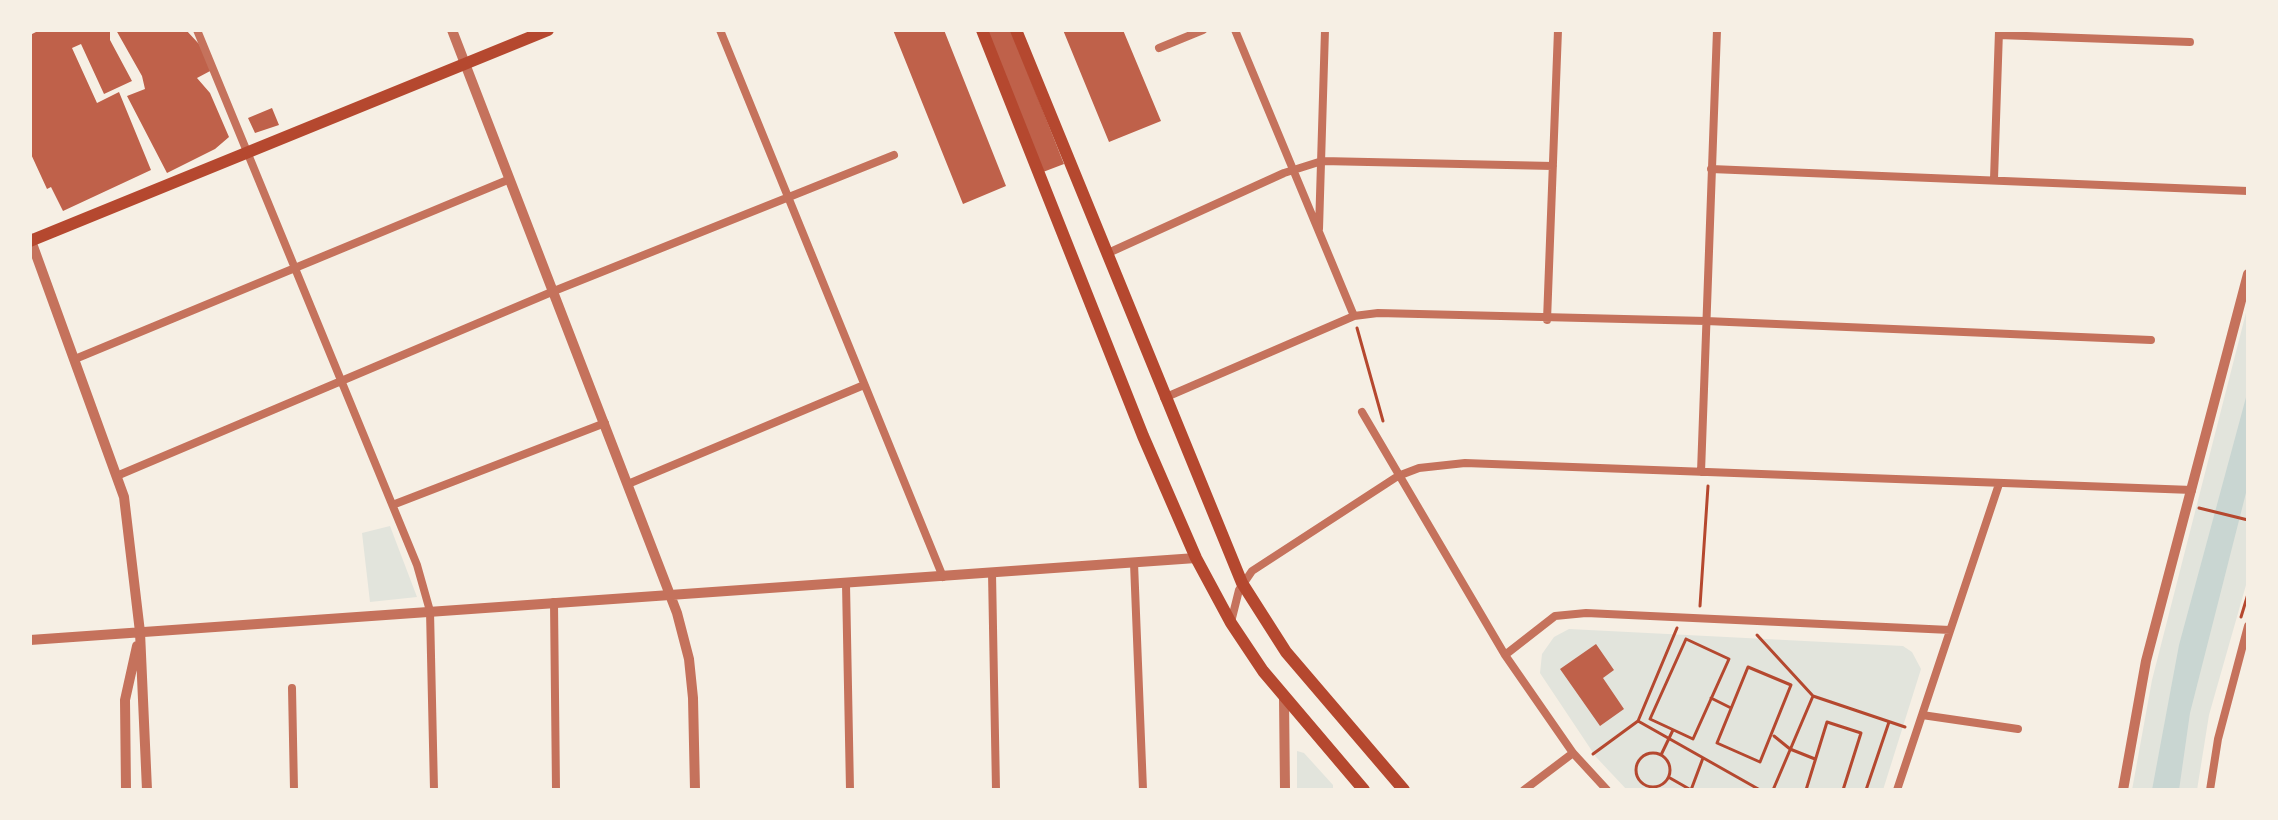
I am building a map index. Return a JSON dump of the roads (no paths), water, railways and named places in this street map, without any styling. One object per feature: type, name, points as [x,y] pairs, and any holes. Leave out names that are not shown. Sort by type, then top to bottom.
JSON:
[{"type":"main road","points":[[30,240],[548,30]]},
{"type":"main road","points":[[982,30],[1143,436],[1196,558],[1231,623],[1284,698],[1364,790]]},
{"type":"main road","points":[[1016,30],[1242,583],[1286,652],[1404,790]]},
{"type":"street","points":[[197,30],[293,269],[395,504],[430,611],[434,790]]},
{"type":"street","points":[[452,30],[671,597],[690,668],[695,790]]},
{"type":"street","points":[[720,30],[943,577]]},
{"type":"street","points":[[1159,48],[1203,30]]},
{"type":"street","points":[[1235,30],[1354,316]]},
{"type":"street","points":[[1319,232],[1325,30]]},
{"type":"street","points":[[1547,320],[1558,30]]},
{"type":"street","points":[[1705,472],[1706,321],[1717,30]]},
{"type":"street","points":[[1994,179],[1999,32],[2090,34],[2190,42]]},
{"type":"street","points":[[119,475],[554,291],[894,155]]},
{"type":"street","points":[[1106,254],[1294,170],[1322,161],[1553,166]]},
{"type":"street","points":[[1711,169],[2248,191]]},
{"type":"street","points":[[75,359],[510,179]]},
{"type":"street","points":[[30,240],[119,475],[128,519],[140,632],[147,790]]},
{"type":"street","points":[[2123,790],[2140,686],[2248,274]]},
{"type":"street","points":[[1164,398],[1354,316],[1378,313],[1547,320],[1706,321],[2151,340]]},
{"type":"street","points":[[628,484],[864,385]]},
{"type":"street","points":[[1362,412],[1505,655],[1573,753],[1607,790]]},
{"type":"street","points":[[395,504],[605,423]]},
{"type":"street","points":[[1231,623],[1242,583],[1252,571],[1398,476],[1419,468],[1465,463],[2192,490]]},
{"type":"street","points":[[1897,790],[1999,484]]},
{"type":"street","points":[[30,640],[1196,558]]},
{"type":"street","points":[[1134,563],[1143,790]]},
{"type":"street","points":[[992,573],[996,790]]},
{"type":"street","points":[[846,584],[850,790]]},
{"type":"street","points":[[554,602],[556,790]]},
{"type":"street","points":[[1505,655],[1555,616],[1586,613],[1950,630]]},
{"type":"street","points":[[2210,790],[2218,739],[2248,626]]},
{"type":"street","points":[[126,790],[125,700],[140,632]]},
{"type":"street","points":[[292,688],[294,790]]},
{"type":"street","points":[[1284,698],[1285,790]]},
{"type":"street","points":[[1922,715],[2018,729]]},
{"type":"street","points":[[1524,790],[1573,753]]}]
